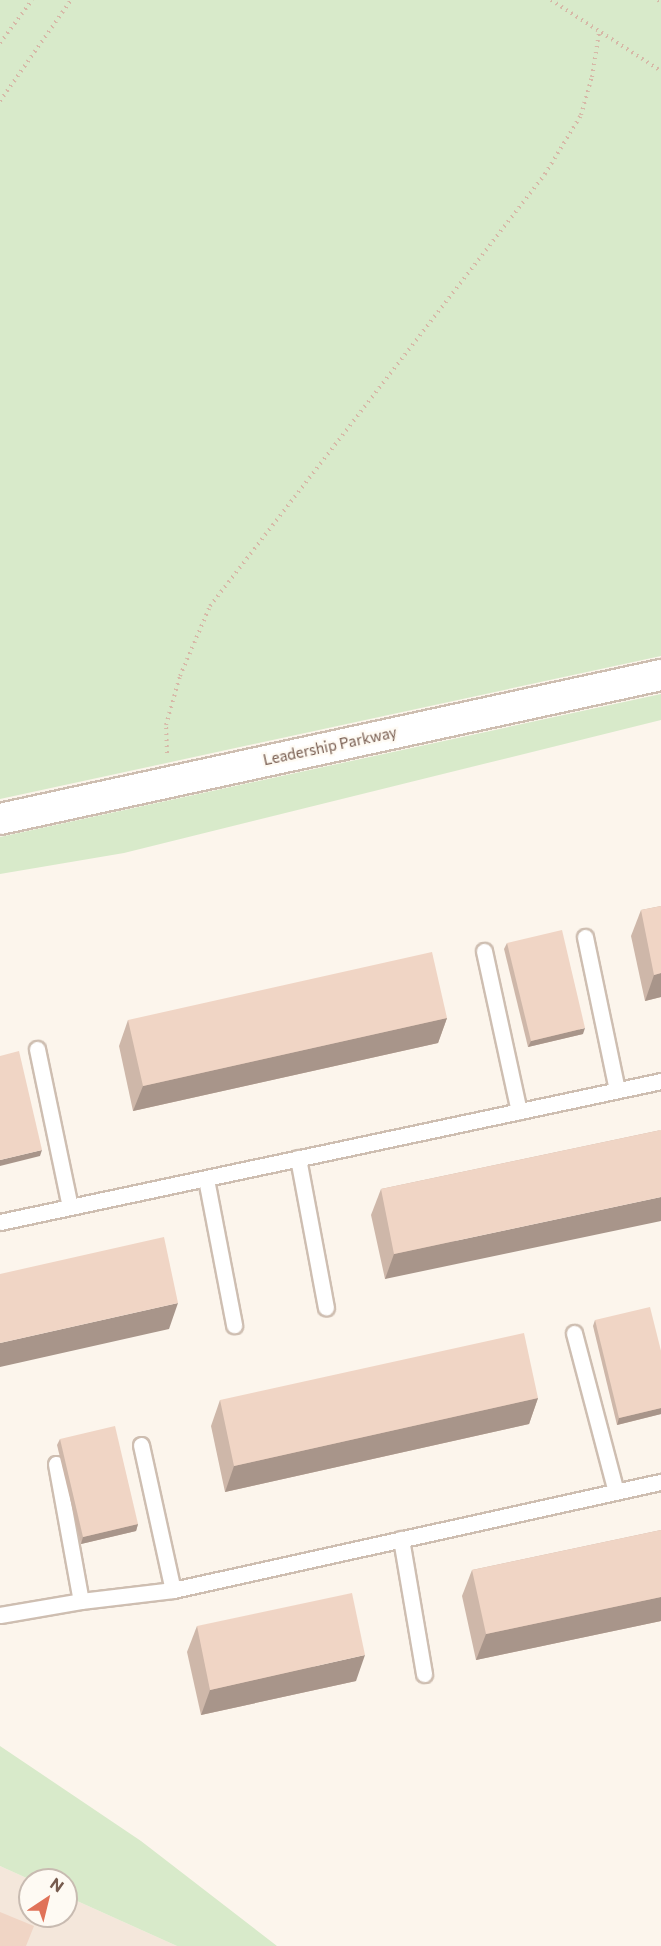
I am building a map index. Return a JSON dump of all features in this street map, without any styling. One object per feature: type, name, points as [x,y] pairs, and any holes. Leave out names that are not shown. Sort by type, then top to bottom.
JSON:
[{"type":"street","name":"Leadership Parkway","points":[[0,819],[661,675]]},
{"type":"lane","points":[[585,937],[616,1090]]},
{"type":"lane","points":[[484,951],[519,1111]]},
{"type":"lane","points":[[37,1049],[70,1207]]},
{"type":"lane","points":[[0,1222],[661,1081]]},
{"type":"lane","points":[[298,1158],[326,1307]]},
{"type":"lane","points":[[206,1179],[234,1324]]},
{"type":"lane","points":[[574,1333],[616,1492]]},
{"type":"lane","points":[[141,1445],[173,1590]]},
{"type":"lane","points":[[56,1464],[81,1601]]},
{"type":"lane","points":[[0,1615],[81,1601],[173,1590],[661,1482]]},
{"type":"lane","points":[[401,1539],[424,1674]]},
{"type":"path","points":[[0,43],[32,0]]},
{"type":"path","points":[[0,101],[71,0]]},
{"type":"path","points":[[551,0],[661,71]]},
{"type":"path","points":[[168,781],[166,725],[180,676],[210,606],[545,174],[581,116],[592,77],[599,33]]},
{"type":"shaded area","points":[[0,1866],[18,1874],[18,1928],[78,1928],[78,1901],[177,1946],[0,1946]]},
{"type":"green space","points":[[0,0],[661,0],[661,656],[0,799]]},
{"type":"green space","points":[[661,694],[661,720],[124,853],[0,874],[0,837]]},
{"type":"green space","points":[[0,1746],[141,1841],[277,1946],[177,1946],[78,1901],[78,1868],[18,1868],[18,1874],[0,1866]]},
{"type":"building","points":[[661,906],[661,973],[654,975],[641,910]]},
{"type":"building","points":[[562,930],[585,1028],[531,1041],[507,943]]},
{"type":"building","points":[[432,952],[447,1018],[143,1086],[128,1020]]},
{"type":"building","points":[[19,1051],[42,1150],[0,1160],[0,1056]]},
{"type":"building","points":[[661,1130],[661,1197],[394,1254],[381,1189]]},
{"type":"building","points":[[164,1237],[178,1303],[0,1343],[0,1274]]},
{"type":"building","points":[[650,1307],[661,1351],[661,1408],[619,1418],[595,1320]]},
{"type":"building","points":[[524,1333],[538,1398],[234,1466],[220,1400]]},
{"type":"building","points":[[115,1426],[138,1524],[83,1537],[60,1439]]},
{"type":"building","points":[[661,1530],[661,1597],[486,1634],[472,1570]]},
{"type":"building","points":[[352,1593],[365,1655],[210,1690],[197,1626]]},
{"type":"building","points":[[0,1912],[18,1919],[18,1928],[33,1928],[26,1946],[0,1946]]}]
